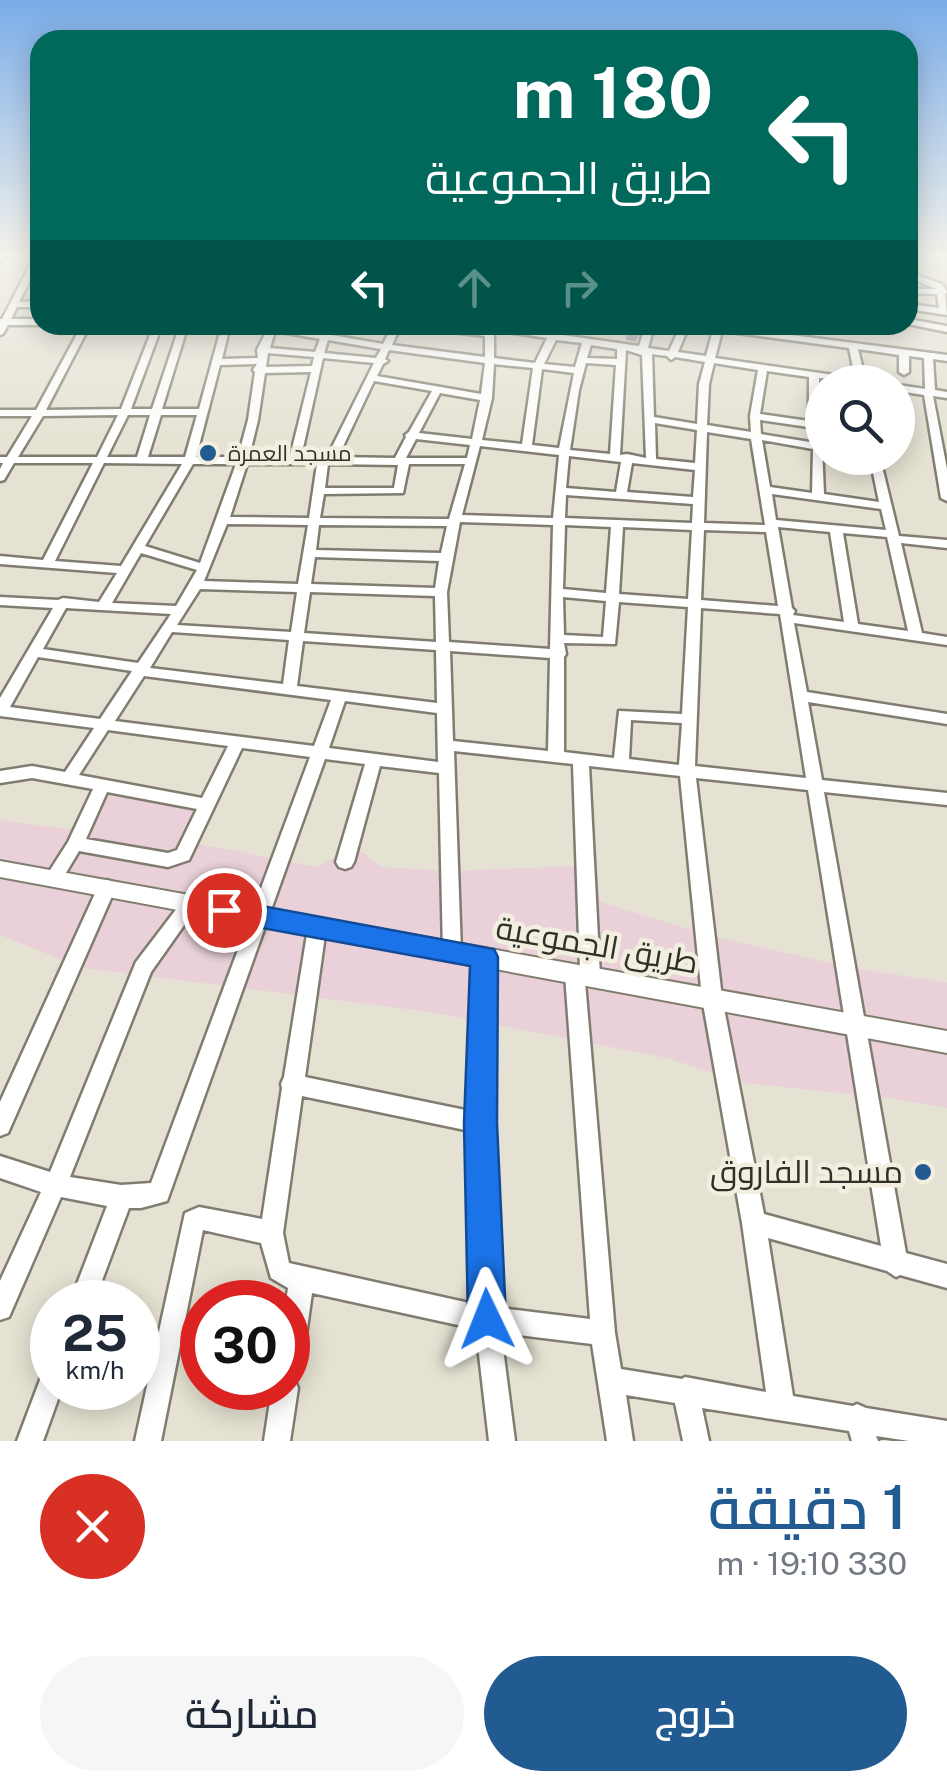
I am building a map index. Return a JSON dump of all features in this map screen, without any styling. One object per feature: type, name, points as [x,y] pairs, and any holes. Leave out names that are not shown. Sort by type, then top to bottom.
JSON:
[{"type":"main road","name":"طريق الجموعية","points":[[0,869],[947,1042]]},
{"type":"street","points":[[0,332],[4,322],[30,322]]},
{"type":"street","points":[[918,324],[947,329],[928,392],[944,457],[947,498]]},
{"type":"street","points":[[0,478],[4,460],[39,413],[81,335]]},
{"type":"street","points":[[48,562],[124,412],[154,335]]},
{"type":"street","points":[[141,461],[181,335]]},
{"type":"street","points":[[104,605],[190,460],[224,335]]},
{"type":"street","points":[[68,780],[196,585],[223,520],[252,423],[260,360],[278,335]]},
{"type":"street","points":[[295,460],[326,335]]},
{"type":"street","points":[[345,335],[387,347],[538,366],[620,362]]},
{"type":"street","points":[[289,690],[318,491],[327,460],[383,361],[392,335]]},
{"type":"street","points":[[452,952],[441,592],[445,557],[487,398],[489,335]]},
{"type":"street","points":[[545,335],[805,375]]},
{"type":"street","points":[[556,758],[559,520],[579,335]]},
{"type":"street","points":[[648,335],[645,352],[651,460]]},
{"type":"street","points":[[671,357],[681,335]]},
{"type":"street","points":[[716,335],[707,362],[698,466],[687,770],[712,998],[754,1223],[782,1405]]},
{"type":"street","points":[[784,335],[938,357]]},
{"type":"street","points":[[884,350],[885,335]]},
{"type":"street","points":[[527,446],[538,366],[553,336]]},
{"type":"street","points":[[808,340],[810,365]]},
{"type":"street","points":[[854,346],[858,365]]},
{"type":"street","points":[[622,347],[622,495]]},
{"type":"street","points":[[904,352],[904,365]]},
{"type":"street","points":[[404,382],[425,353]]},
{"type":"street","points":[[217,362],[319,355],[383,361]]},
{"type":"street","points":[[260,360],[317,369]]},
{"type":"street","points":[[763,370],[755,416],[756,435],[896,1265]]},
{"type":"street","points":[[374,378],[487,398]]},
{"type":"street","points":[[318,491],[399,491],[401,462],[410,435],[437,390]]},
{"type":"street","points":[[915,390],[947,395]]},
{"type":"street","points":[[0,413],[203,412]]},
{"type":"street","points":[[755,416],[805,424]]},
{"type":"street","points":[[649,419],[805,443]]},
{"type":"street","points":[[410,435],[698,466]]},
{"type":"street","points":[[4,460],[472,461]]},
{"type":"street","points":[[818,497],[819,475]]},
{"type":"street","points":[[879,475],[916,636]]},
{"type":"street","points":[[765,490],[886,506]]},
{"type":"street","points":[[563,491],[696,501]]},
{"type":"street","points":[[223,520],[559,520],[772,526],[836,529],[947,544]]},
{"type":"street","points":[[168,628],[442,648],[608,642],[617,522]]},
{"type":"street","points":[[836,529],[852,627]]},
{"type":"street","points":[[138,548],[204,568]]},
{"type":"street","points":[[308,553],[445,557]]},
{"type":"street","points":[[0,560],[126,570]]},
{"type":"street","points":[[196,585],[441,592]]},
{"type":"street","points":[[559,593],[789,614],[947,641]]},
{"type":"street","points":[[0,600],[180,610]]},
{"type":"street","points":[[63,602],[0,711],[447,769]]},
{"type":"street","points":[[34,652],[289,690],[444,708]]},
{"type":"street","points":[[0,1167],[55,1186],[122,1196],[159,1194],[340,696]]},
{"type":"street","points":[[802,696],[947,719]]},
{"type":"street","points":[[620,763],[624,714],[690,720]]},
{"type":"street","points":[[75,844],[177,858],[192,843],[238,743]]},
{"type":"street","points":[[445,745],[947,799]]},
{"type":"street","points":[[581,761],[582,975],[603,1334],[620,1441]]},
{"type":"street","points":[[345,862],[373,762]]},
{"type":"street","points":[[0,777],[32,772],[210,805]]},
{"type":"street","points":[[54,878],[102,786]]},
{"type":"street","points":[[0,1126],[107,887]]},
{"type":"street","points":[[0,1308],[55,1186],[143,968],[190,904]]},
{"type":"street","points":[[318,928],[270,1233],[279,1270],[487,1319],[603,1334]]},
{"type":"street","points":[[484,957],[480,1123],[487,1319],[502,1441]]},
{"type":"street","points":[[291,1084],[480,1123]]},
{"type":"street","points":[[90,1280],[122,1196]]},
{"type":"street","points":[[148,1441],[193,1221],[199,1218],[270,1233]]},
{"type":"street","points":[[754,1223],[947,1276]]},
{"type":"street","points":[[610,1380],[782,1405],[861,1429],[947,1434]]},
{"type":"street","points":[[685,1390],[696,1441]]},
{"type":"street","points":[[30,1441],[41,1410]]},
{"type":"street","points":[[277,1441],[282,1410]]},
{"type":"shaded area","points":[[102,786],[209,805],[193,843],[318,867],[337,856],[363,852],[381,867],[449,871],[581,866],[579,819],[593,819],[600,902],[711,936],[848,967],[947,983],[947,1108],[745,1083],[667,1058],[431,1012],[83,968],[0,935],[0,820],[81,831]]},
{"type":"place","name":"مسجد العمرة","points":[[208,453]]},
{"type":"place","name":"مسجد الفاروق","points":[[923,1172]]},
{"type":"route","points":[[224,910],[484,957],[480,1123],[487,1319]]}]
